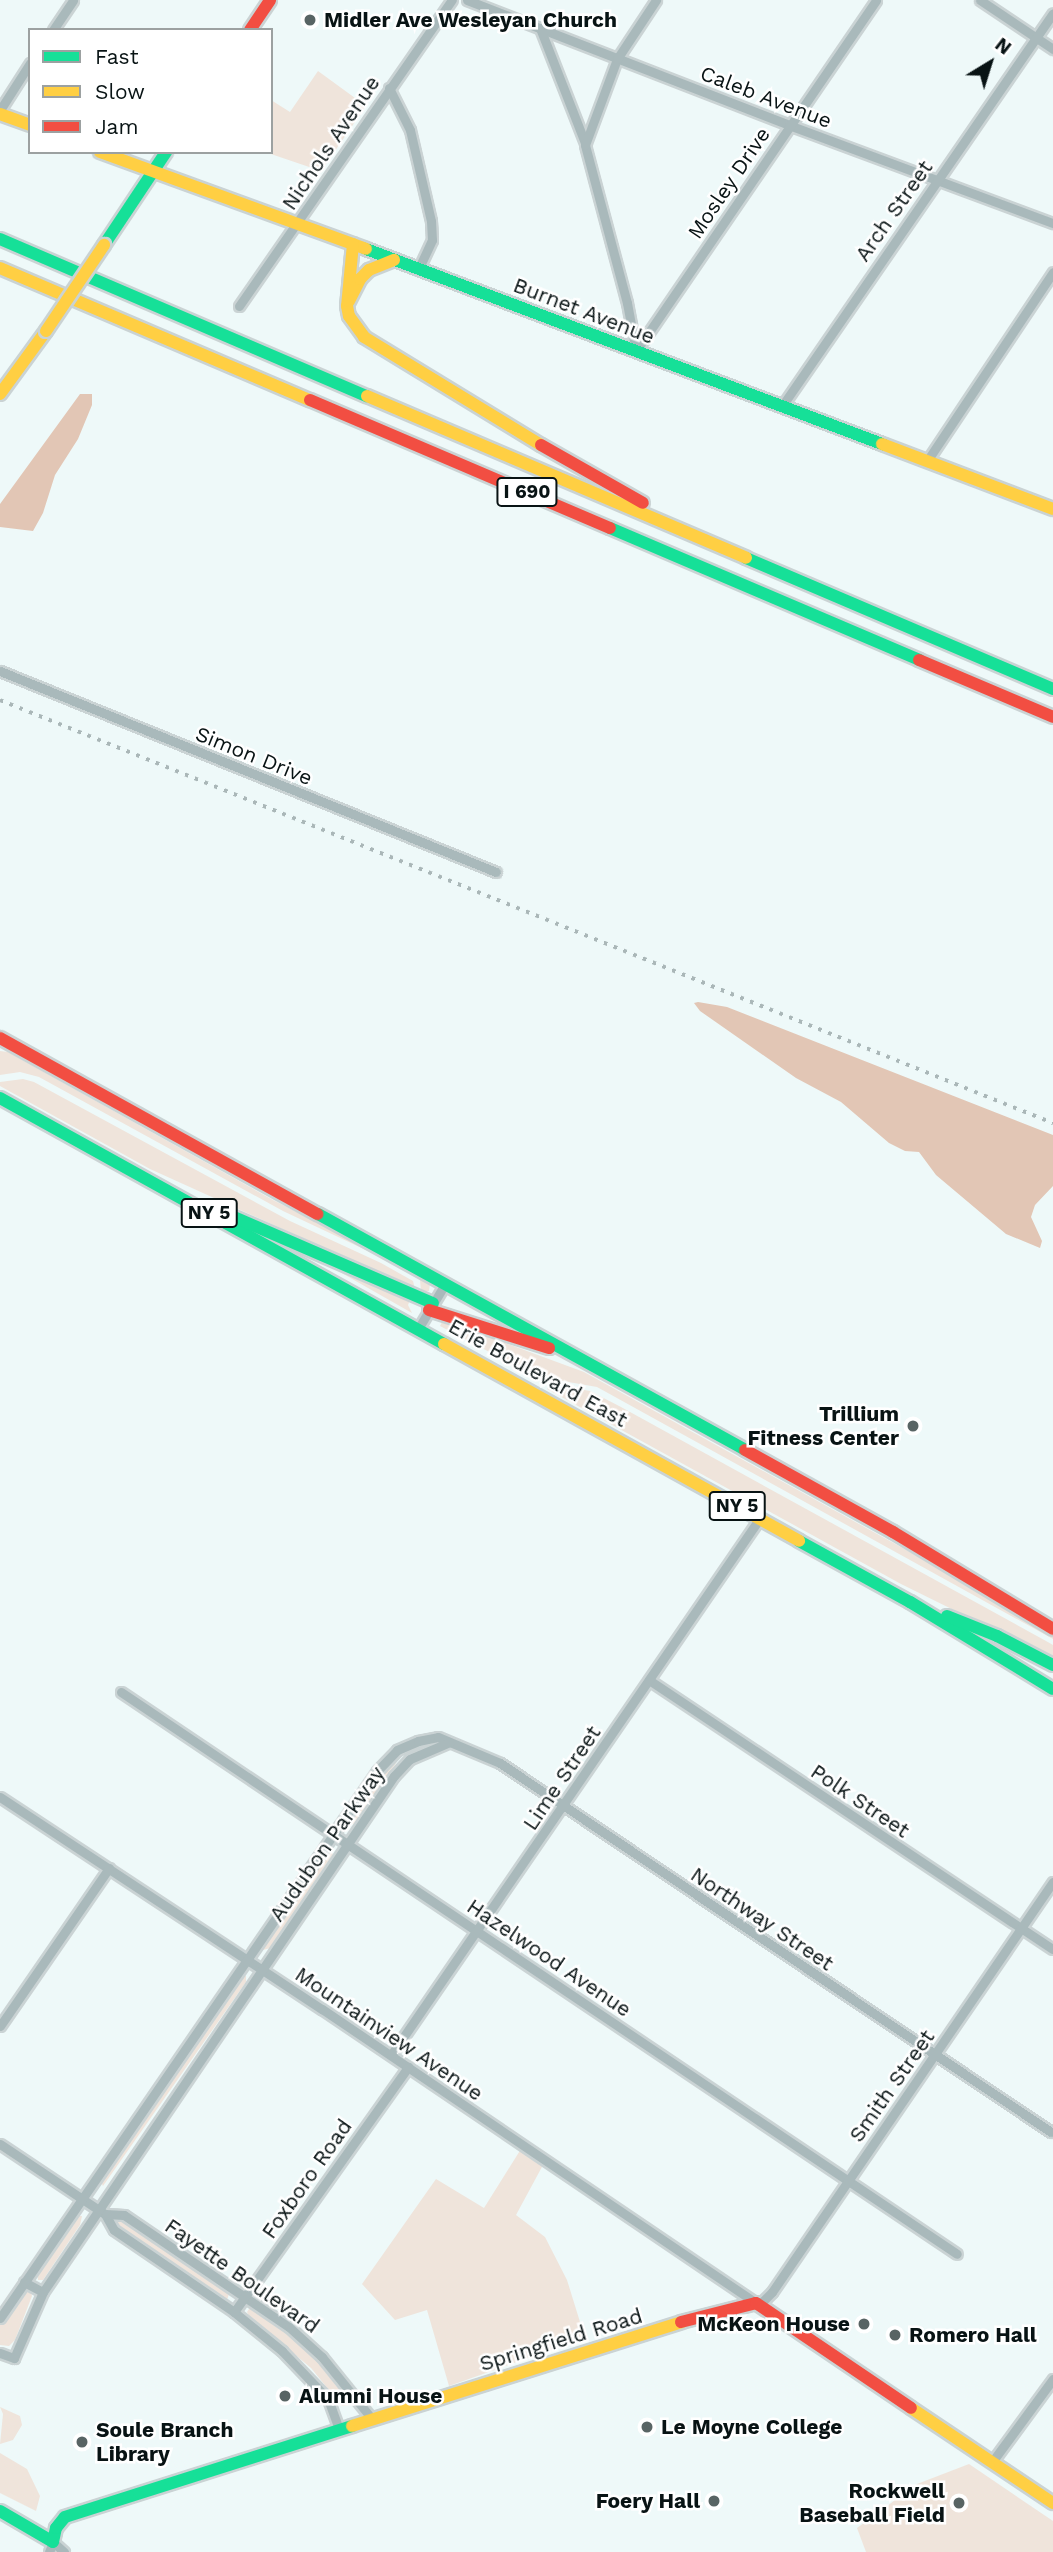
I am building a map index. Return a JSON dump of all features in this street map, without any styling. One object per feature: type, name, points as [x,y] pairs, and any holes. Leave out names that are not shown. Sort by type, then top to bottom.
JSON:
[{"type":"main road","points":[[251,28],[270,0]]},
{"type":"main road","points":[[0,112],[28,124]]},
{"type":"main road","name":"Burnet Avenue","points":[[105,154],[353,244],[1053,509]]},
{"type":"main road","points":[[0,394],[46,331],[165,154]]},
{"type":"main road","name":"I 690","points":[[0,240],[1053,689]]},
{"type":"main road","points":[[353,244],[346,306],[356,329],[377,346],[497,420],[732,551]]},
{"type":"main road","points":[[346,306],[359,279],[369,270],[394,260]]},
{"type":"main road","name":"I 690","points":[[0,268],[1053,717]]},
{"type":"main road","name":"Erie Boulevard East","points":[[0,1038],[954,1567],[1053,1629]]},
{"type":"main road","name":"Erie Boulevard East","points":[[0,1098],[910,1602],[1053,1689]]},
{"type":"main road","points":[[176,1195],[261,1226],[431,1307],[504,1337],[570,1354]]},
{"type":"main road","points":[[910,1602],[997,1636],[1053,1665]]},
{"type":"main road","points":[[756,2303],[1053,2503]]},
{"type":"main road","name":"Springfield Road","points":[[51,2547],[57,2528],[65,2517],[723,2309],[756,2303]]},
{"type":"main road","points":[[0,2511],[51,2547]]},
{"type":"street","points":[[54,28],[73,0]]},
{"type":"street","name":"Nichols Avenue","points":[[239,306],[388,88],[452,0]]},
{"type":"street","name":"Caleb Avenue","points":[[467,0],[789,125],[1053,223]]},
{"type":"street","points":[[585,145],[617,59],[656,0]]},
{"type":"street","name":"Mosley Drive","points":[[636,351],[876,0]]},
{"type":"street","points":[[980,0],[1053,49]]},
{"type":"street","name":"Arch Street","points":[[782,406],[1053,13]]},
{"type":"street","points":[[540,28],[585,145],[627,303],[636,351]]},
{"type":"street","points":[[0,112],[28,66]]},
{"type":"street","points":[[388,88],[410,130],[431,221],[432,240],[418,270]]},
{"type":"street","points":[[927,461],[1053,272]]},
{"type":"street","name":"Simon Drive","points":[[0,671],[496,872]]},
{"type":"street","points":[[418,1329],[445,1284]]},
{"type":"street","name":"Lime Street","points":[[391,2055],[760,1518]]},
{"type":"street","name":"Polk Street","points":[[649,1680],[1053,1949]]},
{"type":"street","name":"Hazelwood Avenue","points":[[121,1692],[957,2254]]},
{"type":"street","name":"Audubon Parkway","points":[[0,2318],[377,1771],[406,1745],[438,1737],[450,1742]]},
{"type":"street","name":"Northway Street","points":[[450,1742],[500,1763],[1051,2132]]},
{"type":"street","name":"Audubon Parkway","points":[[0,2353],[14,2358],[43,2292],[102,2211],[261,1970],[394,1776],[410,1759],[450,1742]]},
{"type":"street","points":[[406,1745],[410,1759]]},
{"type":"street","name":"Mountainview Avenue","points":[[0,1797],[391,2055],[756,2303]]},
{"type":"street","points":[[0,2026],[109,1868]]},
{"type":"street","name":"Smith Street","points":[[756,2303],[762,2302],[772,2292],[1053,1882]]},
{"type":"street","name":"Foxboro Road","points":[[234,2312],[408,2067]]},
{"type":"street","name":"Fayette Boulevard","points":[[0,2144],[102,2211],[124,2215],[246,2296],[322,2357],[372,2419]]},
{"type":"street","name":"Fayette Boulevard","points":[[102,2211],[114,2231],[234,2312],[315,2383],[328,2399],[339,2429]]},
{"type":"street","points":[[24,2283],[43,2292]]},
{"type":"street","points":[[992,2462],[1053,2379]]},
{"type":"street","points":[[51,2547],[64,2552]]},
{"type":"shaded area","points":[[318,71],[366,106],[321,171],[271,154],[273,154],[273,101],[290,112]]},
{"type":"shaded area","points":[[80,394],[92,394],[92,405],[78,439],[55,475],[43,513],[33,531],[0,527],[0,504]]},
{"type":"shaded area","points":[[694,1003],[727,1007],[1053,1135],[1053,1186],[1035,1205],[1031,1217],[1042,1241],[1040,1248],[1006,1234],[936,1175],[919,1152],[905,1151],[889,1143],[841,1102],[796,1078],[700,1011]]},
{"type":"shaded area","points":[[0,1051],[8,1052],[273,1200],[426,1278],[430,1284],[429,1291],[421,1291],[420,1280],[404,1268],[283,1211],[39,1077],[20,1072],[0,1075]]},
{"type":"shaded area","points":[[23,1079],[34,1082],[290,1221],[381,1263],[413,1281],[415,1289],[150,1169],[0,1086],[0,1082]]},
{"type":"shaded area","points":[[303,1251],[411,1298],[408,1305],[412,1313]]},
{"type":"shaded area","points":[[443,1320],[584,1372],[1031,1619],[1053,1632],[1053,1639],[597,1387],[557,1380],[497,1356],[440,1326]]},
{"type":"shaded area","points":[[550,1384],[590,1391],[621,1407],[1053,1645],[1053,1659],[901,1584],[547,1389]]},
{"type":"shaded area","points":[[392,1758],[397,1761],[395,1765],[354,1824],[349,1825],[347,1819]]},
{"type":"shaded area","points":[[328,1849],[333,1854],[270,1948],[263,1950],[260,1946]]},
{"type":"shaded area","points":[[241,1976],[246,1976],[246,1982],[103,2186],[101,2182]]},
{"type":"shaded area","points":[[521,2149],[543,2165],[516,2215],[545,2237],[567,2280],[585,2338],[449,2386],[427,2310],[395,2320],[362,2284],[436,2179],[484,2208]]},
{"type":"shaded area","points":[[76,2216],[82,2216],[80,2225],[43,2280],[38,2280],[37,2273]]},
{"type":"shaded area","points":[[110,2216],[119,2218],[230,2291],[227,2300],[111,2220]]},
{"type":"shaded area","points":[[30,2289],[32,2296],[15,2340],[9,2346],[0,2345],[0,2325],[22,2293]]},
{"type":"shaded area","points":[[251,2306],[311,2353],[351,2399],[350,2405],[342,2406],[311,2368],[249,2316],[247,2312]]},
{"type":"shaded area","points":[[0,2407],[20,2416],[22,2425],[13,2440],[0,2444],[3,2414]]},
{"type":"shaded area","points":[[0,2453],[27,2469],[40,2496],[36,2511],[0,2493]]},
{"type":"shaded area","name":"Rockwell Baseball Field","points":[[969,2464],[1053,2521],[1053,2552],[866,2552],[857,2528],[917,2484]]},
{"type":"railway","points":[[0,700],[1053,1123]]},
{"type":"traffic: fast","points":[[104,245],[165,154]]},
{"type":"traffic: fast","points":[[0,239],[367,396]]},
{"type":"traffic: fast","points":[[366,249],[882,444]]},
{"type":"traffic: fast","points":[[610,528],[919,660]]},
{"type":"traffic: fast","points":[[746,558],[1053,689]]},
{"type":"traffic: fast","points":[[0,1098],[444,1344]]},
{"type":"traffic: fast","points":[[220,1211],[433,1303]]},
{"type":"traffic: fast","points":[[318,1214],[745,1450]]},
{"type":"traffic: fast","points":[[799,1541],[910,1602],[1053,1689]]},
{"type":"traffic: fast","points":[[947,1616],[997,1636],[1053,1665]]},
{"type":"traffic: fast","points":[[0,2511],[53,2542],[56,2528],[65,2517],[352,2426]]},
{"type":"traffic: slow","points":[[0,114],[28,124]]},
{"type":"traffic: slow","points":[[105,154],[366,249]]},
{"type":"traffic: slow","points":[[353,244],[347,306],[349,316],[364,337],[541,445]]},
{"type":"traffic: slow","points":[[46,331],[104,245]]},
{"type":"traffic: slow","points":[[349,301],[360,279],[369,270],[394,260]]},
{"type":"traffic: slow","points":[[0,268],[310,400]]},
{"type":"traffic: slow","points":[[0,394],[46,331]]},
{"type":"traffic: slow","points":[[367,396],[746,558]]},
{"type":"traffic: slow","points":[[882,444],[1053,509]]},
{"type":"traffic: slow","points":[[444,1344],[799,1541]]},
{"type":"traffic: slow","points":[[352,2426],[681,2322]]},
{"type":"traffic: slow","points":[[911,2408],[1053,2503]]},
{"type":"traffic: jam","points":[[251,28],[270,0]]},
{"type":"traffic: jam","points":[[310,400],[610,528]]},
{"type":"traffic: jam","points":[[541,445],[643,503]]},
{"type":"traffic: jam","points":[[919,660],[1053,717]]},
{"type":"traffic: jam","points":[[0,1038],[318,1214]]},
{"type":"traffic: jam","points":[[429,1310],[549,1348]]},
{"type":"traffic: jam","points":[[745,1450],[893,1532],[1053,1629]]},
{"type":"traffic: jam","points":[[681,2322],[756,2303],[911,2408]]},
{"type":"place","name":"Midler Ave Wesleyan Church","points":[[310,20]]},
{"type":"place","name":"Trillium Fitness Center","points":[[913,1426]]},
{"type":"place","name":"McKeon House","points":[[864,2324]]},
{"type":"place","name":"Romero Hall","points":[[895,2335]]},
{"type":"place","name":"Alumni House","points":[[285,2396]]},
{"type":"place","name":"Le Moyne College","points":[[647,2427]]},
{"type":"place","name":"Soule Branch Library","points":[[82,2442]]},
{"type":"place","name":"Foery Hall","points":[[714,2501]]},
{"type":"place","name":"Rockwell Baseball Field","points":[[959,2503]]}]
